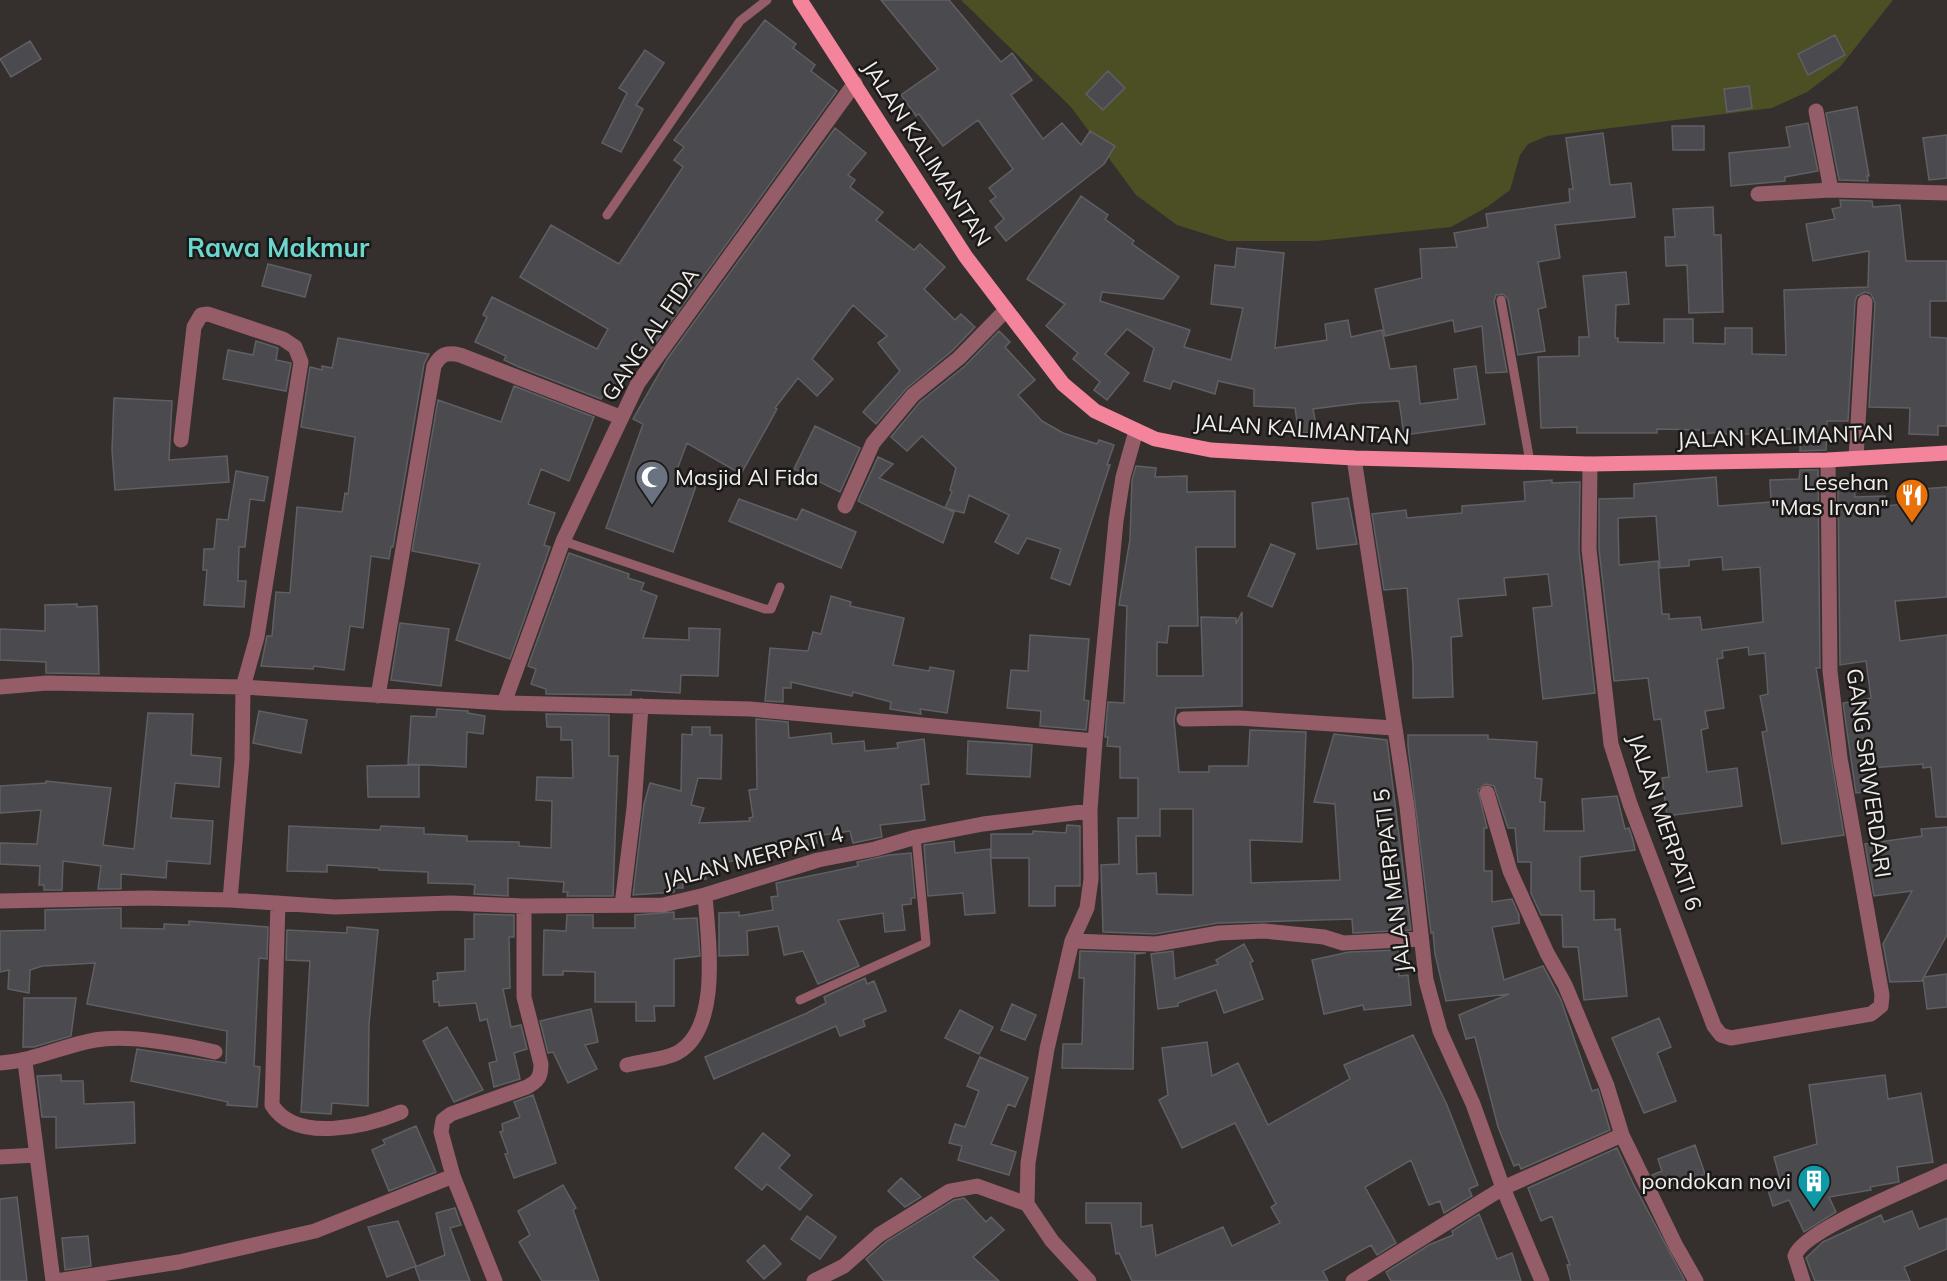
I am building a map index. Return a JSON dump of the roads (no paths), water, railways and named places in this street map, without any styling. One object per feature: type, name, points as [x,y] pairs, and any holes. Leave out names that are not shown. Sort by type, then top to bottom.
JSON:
[{"type":"main road","name":"JALAN KALIMANTAN","points":[[800,0],[966,257],[1063,384],[1095,411],[1155,439],[1211,450],[1354,458],[1590,464],[1828,460],[1947,453]]},
{"type":"street","name":"GANG AL FIDA","points":[[504,703],[563,541],[620,417],[650,366],[855,83]]},
{"type":"street","points":[[1816,111],[1831,190]]},
{"type":"street","points":[[1758,194],[1831,190],[1947,193]]},
{"type":"street","points":[[1856,458],[1865,302]]},
{"type":"street","points":[[845,506],[873,443],[913,395],[959,358],[1006,310]]},
{"type":"street","points":[[181,440],[194,327],[201,315],[208,314],[282,339],[295,347],[301,363],[257,637],[243,687],[242,760],[230,900]]},
{"type":"street","points":[[378,696],[434,366],[438,358],[451,353],[460,355],[620,417]]},
{"type":"street","points":[[1089,1281],[1052,1241],[1027,1204],[1028,1163],[1047,1049],[1072,941],[1087,908],[1091,879],[1090,811],[1095,741],[1116,521],[1123,477],[1136,431]]},
{"type":"street","name":"JALAN MERPATI 5","points":[[1354,458],[1407,807],[1426,980],[1440,1031],[1473,1104],[1503,1188],[1542,1281]]},
{"type":"street","name":"GANG SRIWERDARI","points":[[1828,460],[1830,671],[1840,758],[1882,995],[1881,1006],[1871,1014]]},
{"type":"street","name":"JALAN MERPATI 6","points":[[1590,464],[1589,549],[1611,744],[1630,804],[1714,1026],[1721,1035],[1731,1038],[1871,1014]]},
{"type":"street","points":[[0,687],[47,683],[243,687],[504,703],[806,713],[940,728],[1034,734],[1095,741]]},
{"type":"street","name":"JALAN MERPATI 4","points":[[641,706],[634,808],[622,905],[663,905],[705,896],[818,860],[875,849],[916,837],[983,824],[1090,811]]},
{"type":"street","points":[[1184,719],[1239,718],[1394,728]]},
{"type":"street","points":[[1487,793],[1510,871],[1547,953],[1565,985],[1607,1086],[1622,1134],[1660,1215],[1696,1281]]},
{"type":"street","points":[[627,1065],[676,1053],[695,1038],[705,1011],[709,985],[705,896]]},
{"type":"street","points":[[0,901],[97,897],[230,900],[335,907],[451,903],[524,906],[622,905]]},
{"type":"street","points":[[278,903],[272,1105],[277,1113],[288,1120],[308,1126],[333,1129],[358,1126],[401,1112]]},
{"type":"street","points":[[495,1281],[453,1176],[441,1132],[443,1120],[451,1114],[535,1083],[541,1074],[541,1064],[524,997],[524,906]]},
{"type":"street","points":[[1072,941],[1156,944],[1219,933],[1263,931],[1324,938],[1343,944],[1421,939]]},
{"type":"street","points":[[0,1064],[25,1062],[95,1040],[168,1041],[215,1052]]},
{"type":"street","points":[[25,1062],[54,1281],[179,1262],[315,1231],[453,1176]]},
{"type":"street","points":[[1353,1281],[1503,1188],[1622,1134]]},
{"type":"street","points":[[0,1157],[37,1155]]},
{"type":"street","points":[[1803,1281],[1795,1256],[1803,1243],[1852,1214],[1947,1171]]},
{"type":"street","points":[[814,1281],[844,1266],[879,1234],[950,1191],[977,1186],[1027,1204]]},
{"type":"lane","points":[[607,215],[740,21],[767,0]]},
{"type":"lane","points":[[1501,300],[1530,462]]},
{"type":"lane","points":[[563,541],[765,609],[771,609],[775,604],[780,587]]},
{"type":"lane","points":[[800,1000],[926,943],[916,837]]},
{"type":"place","name":"Masjid Al Fida","points":[[652,506]]},
{"type":"place","name":"Lesehan \"Mas Irvan\"","points":[[1912,524]]},
{"type":"place","name":"pondokan novi","points":[[1814,1210]]},
{"type":"district","name":"Rawa Makmur","points":[[278,248]]}]
